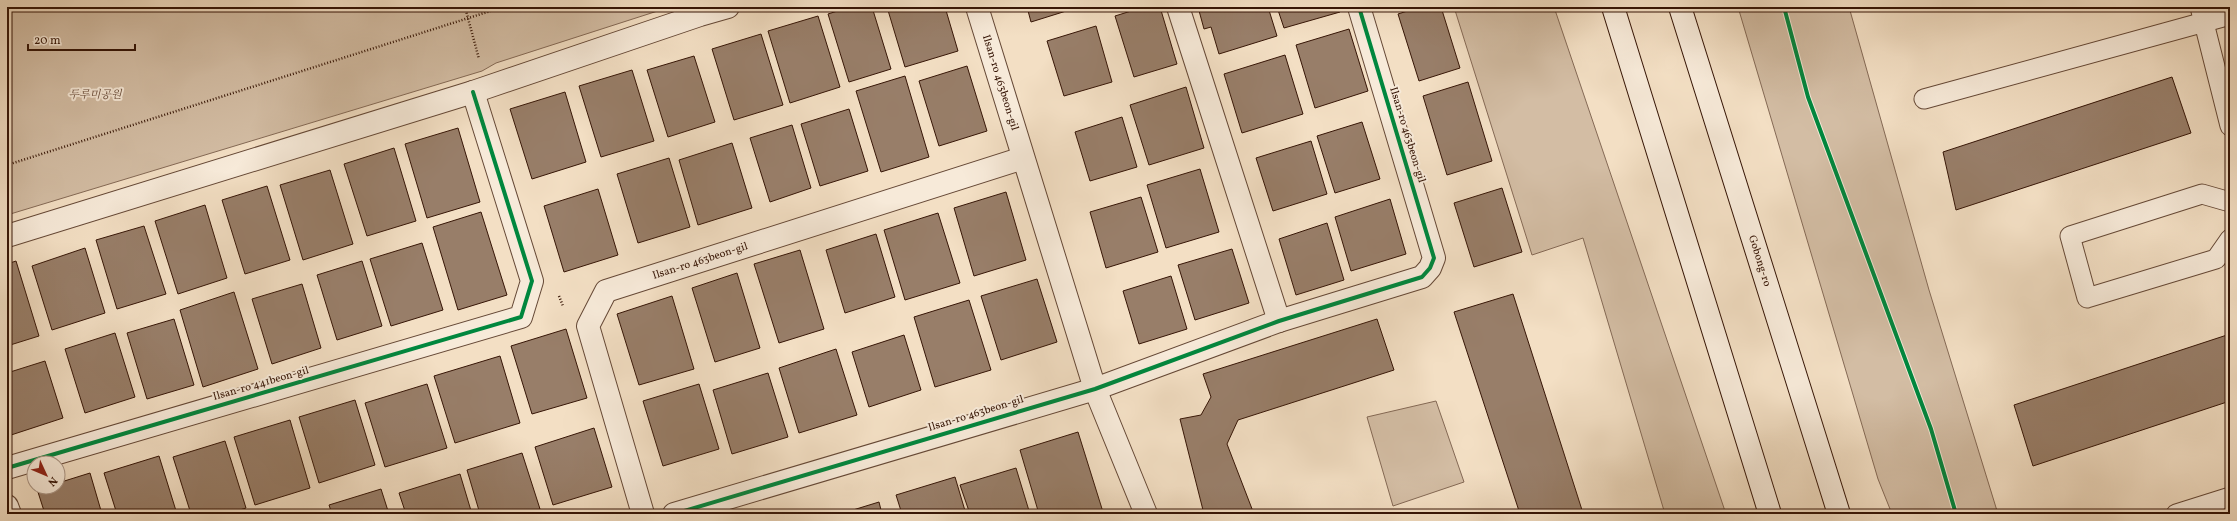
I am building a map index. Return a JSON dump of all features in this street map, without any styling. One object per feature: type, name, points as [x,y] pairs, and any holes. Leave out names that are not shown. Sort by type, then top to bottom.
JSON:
[{"type":"street","points":[[7,236],[473,92],[700,15],[728,7]]},
{"type":"street","name":"Ilsan-ro 463beon-gil","points":[[977,7],[1095,389],[1146,514]]},
{"type":"street","points":[[1178,7],[1280,321]]},
{"type":"street","name":"Ilsan-ro 463beon-gil","points":[[674,514],[1095,389],[1280,321],[1422,277],[1430,268],[1434,258],[1359,7]]},
{"type":"street","points":[[1613,7],[1770,514]]},
{"type":"street","name":"Gobong-ro","points":[[1680,7],[1839,514]]},
{"type":"street","name":"Ilsan-ro 441beon-gil","points":[[7,468],[520,317],[532,281],[473,92]]},
{"type":"street","name":"Ilsan-ro 463beon-gil","points":[[643,514],[588,326],[606,291],[1023,158]]},
{"type":"street","points":[[7,506],[10,514]]},
{"type":"lane","points":[[2202,15],[2230,126]]},
{"type":"lane","points":[[1924,99],[2202,15],[2230,15]]},
{"type":"lane","points":[[2230,202],[2202,194],[2070,236],[2087,298],[2216,259],[2230,239]]},
{"type":"lane","points":[[2176,514],[2230,497]]},
{"type":"path","points":[[465,7],[479,59]]},
{"type":"path","points":[[7,165],[503,7]]},
{"type":"path","points":[[557,292],[566,312]]},
{"type":"green space","name":"두루미공원","points":[[7,7],[670,7],[496,63],[482,71],[7,215]]},
{"type":"green space","points":[[1454,7],[1554,7],[1726,514],[1665,514],[1583,238],[1532,255]]},
{"type":"green space","points":[[1738,7],[1849,7],[1929,290],[1998,514],[1892,514],[1878,479]]},
{"type":"green space","points":[[1436,401],[1464,482],[1393,506],[1367,417]]},
{"type":"building","points":[[850,7],[872,7],[891,69],[849,82],[828,14]]},
{"type":"building","points":[[887,7],[945,7],[958,51],[905,67]]},
{"type":"building","points":[[1027,7],[1079,7],[1031,22]]},
{"type":"building","points":[[1144,7],[1160,7],[1177,64],[1134,77],[1115,16]]},
{"type":"building","points":[[1198,7],[1268,7],[1277,36],[1219,54],[1211,27],[1204,29]]},
{"type":"building","points":[[1277,7],[1339,7],[1340,12],[1284,28]]},
{"type":"building","points":[[1420,7],[1441,7],[1460,68],[1419,81],[1398,14]]},
{"type":"building","points":[[818,16],[840,87],[790,103],[768,31]]},
{"type":"building","points":[[1096,26],[1112,82],[1064,96],[1047,41]]},
{"type":"building","points":[[1349,29],[1368,91],[1315,108],[1296,45]]},
{"type":"building","points":[[761,34],[783,105],[734,120],[712,49]]},
{"type":"building","points":[[1285,55],[1303,114],[1242,133],[1224,74]]},
{"type":"building","points":[[694,56],[715,122],[668,137],[647,70]]},
{"type":"building","points":[[967,66],[987,131],[939,146],[919,81]]},
{"type":"building","points":[[632,70],[654,141],[601,157],[579,86]]},
{"type":"building","points":[[905,76],[929,157],[881,172],[856,91]]},
{"type":"building","points":[[2172,77],[2191,133],[1956,210],[1943,152]]},
{"type":"building","points":[[1468,82],[1492,161],[1447,175],[1423,96]]},
{"type":"building","points":[[1186,87],[1204,148],[1149,165],[1130,105]]},
{"type":"building","points":[[565,92],[586,162],[532,179],[510,109]]},
{"type":"building","points":[[849,109],[868,171],[820,186],[801,124]]},
{"type":"building","points":[[1122,117],[1137,167],[1090,181],[1075,132]]},
{"type":"building","points":[[1362,122],[1380,179],[1335,193],[1317,136]]},
{"type":"building","points":[[792,125],[811,188],[770,202],[750,138]]},
{"type":"building","points":[[458,128],[480,202],[427,218],[405,144]]},
{"type":"building","points":[[1311,141],[1327,194],[1273,211],[1256,158]]},
{"type":"building","points":[[732,143],[752,208],[698,225],[679,160]]},
{"type":"building","points":[[394,148],[416,221],[367,236],[344,164]]},
{"type":"building","points":[[669,158],[690,227],[638,243],[617,174]]},
{"type":"building","points":[[1200,169],[1219,232],[1166,248],[1147,185]]},
{"type":"building","points":[[330,170],[353,244],[303,260],[280,185]]},
{"type":"building","points":[[267,186],[290,260],[245,274],[222,200]]},
{"type":"building","points":[[1502,188],[1522,252],[1474,267],[1454,203]]},
{"type":"building","points":[[598,189],[618,255],[564,272],[544,206]]},
{"type":"building","points":[[1006,192],[1026,260],[974,276],[954,208]]},
{"type":"building","points":[[1141,197],[1158,252],[1106,268],[1090,212]]},
{"type":"building","points":[[1390,199],[1406,254],[1351,271],[1335,217]]},
{"type":"building","points":[[205,205],[227,278],[178,294],[155,221]]},
{"type":"building","points":[[481,212],[507,295],[458,310],[433,227]]},
{"type":"building","points":[[938,213],[960,283],[905,300],[884,230]]},
{"type":"building","points":[[1327,223],[1344,280],[1296,295],[1279,239]]},
{"type":"building","points":[[144,226],[166,294],[117,309],[96,240]]},
{"type":"building","points":[[876,234],[895,297],[845,313],[826,250]]},
{"type":"building","points":[[422,243],[443,310],[391,326],[370,259]]},
{"type":"building","points":[[85,248],[105,313],[52,330],[32,266]]},
{"type":"building","points":[[1232,249],[1249,303],[1195,320],[1178,265]]},
{"type":"building","points":[[800,250],[824,329],[779,343],[754,264]]},
{"type":"building","points":[[16,261],[39,336],[7,346],[7,264]]},
{"type":"building","points":[[362,261],[382,326],[337,340],[317,275]]},
{"type":"building","points":[[737,273],[760,348],[715,362],[692,288]]},
{"type":"building","points":[[1171,276],[1187,329],[1139,344],[1123,291]]},
{"type":"building","points":[[1037,279],[1057,342],[1001,360],[981,296]]},
{"type":"building","points":[[302,284],[321,348],[272,364],[252,299]]},
{"type":"building","points":[[234,292],[258,369],[203,387],[180,310]]},
{"type":"building","points":[[1513,294],[1582,510],[1567,514],[1520,514],[1454,312]]},
{"type":"building","points":[[672,296],[694,369],[639,385],[617,314]]},
{"type":"building","points":[[969,300],[991,370],[935,387],[914,317]]},
{"type":"building","points":[[174,319],[194,385],[147,399],[127,333]]},
{"type":"building","points":[[1377,319],[1394,370],[1238,420],[1227,444],[1254,514],[1204,514],[1180,419],[1201,415],[1211,397],[1203,374]]},
{"type":"building","points":[[566,329],[587,398],[532,414],[511,346]]},
{"type":"building","points":[[115,333],[135,397],[85,413],[65,349]]},
{"type":"building","points":[[2230,334],[2230,401],[2033,466],[2014,405]]},
{"type":"building","points":[[904,335],[921,390],[869,407],[852,352]]},
{"type":"building","points":[[836,349],[857,415],[799,433],[779,368]]},
{"type":"building","points":[[500,356],[520,423],[455,443],[434,376]]},
{"type":"building","points":[[45,361],[63,418],[8,436],[7,373]]},
{"type":"building","points":[[768,373],[788,437],[732,454],[713,390]]},
{"type":"building","points":[[427,384],[447,448],[385,467],[365,403]]},
{"type":"building","points":[[699,384],[719,449],[663,466],[643,401]]},
{"type":"building","points":[[355,400],[375,465],[319,483],[299,417]]},
{"type":"building","points":[[290,420],[310,488],[255,505],[234,437]]},
{"type":"building","points":[[594,428],[612,487],[553,505],[535,447]]},
{"type":"building","points":[[1078,432],[1103,512],[1097,514],[1039,514],[1020,450]]},
{"type":"building","points":[[225,441],[246,508],[227,514],[191,514],[173,457]]},
{"type":"building","points":[[522,453],[540,509],[523,514],[480,514],[467,470]]},
{"type":"building","points":[[159,456],[177,514],[117,514],[104,473]]},
{"type":"building","points":[[1016,468],[1030,514],[970,514],[960,485]]},
{"type":"building","points":[[90,473],[102,514],[45,514],[39,495],[66,495],[66,480]]},
{"type":"building","points":[[460,474],[472,514],[406,514],[399,493]]},
{"type":"building","points":[[955,477],[966,514],[902,514],[896,495]]},
{"type":"building","points":[[381,489],[389,514],[332,514],[329,505]]},
{"type":"building","points":[[879,502],[882,514],[840,514]]},
{"type":"cycle path","points":[[674,514],[1095,389],[1279,321],[1422,277],[1430,268],[1434,258],[1359,7]]},
{"type":"cycle path","points":[[1784,7],[1808,97],[1931,429],[1956,514]]},
{"type":"cycle path","points":[[7,468],[521,317],[532,281],[473,92]]}]
